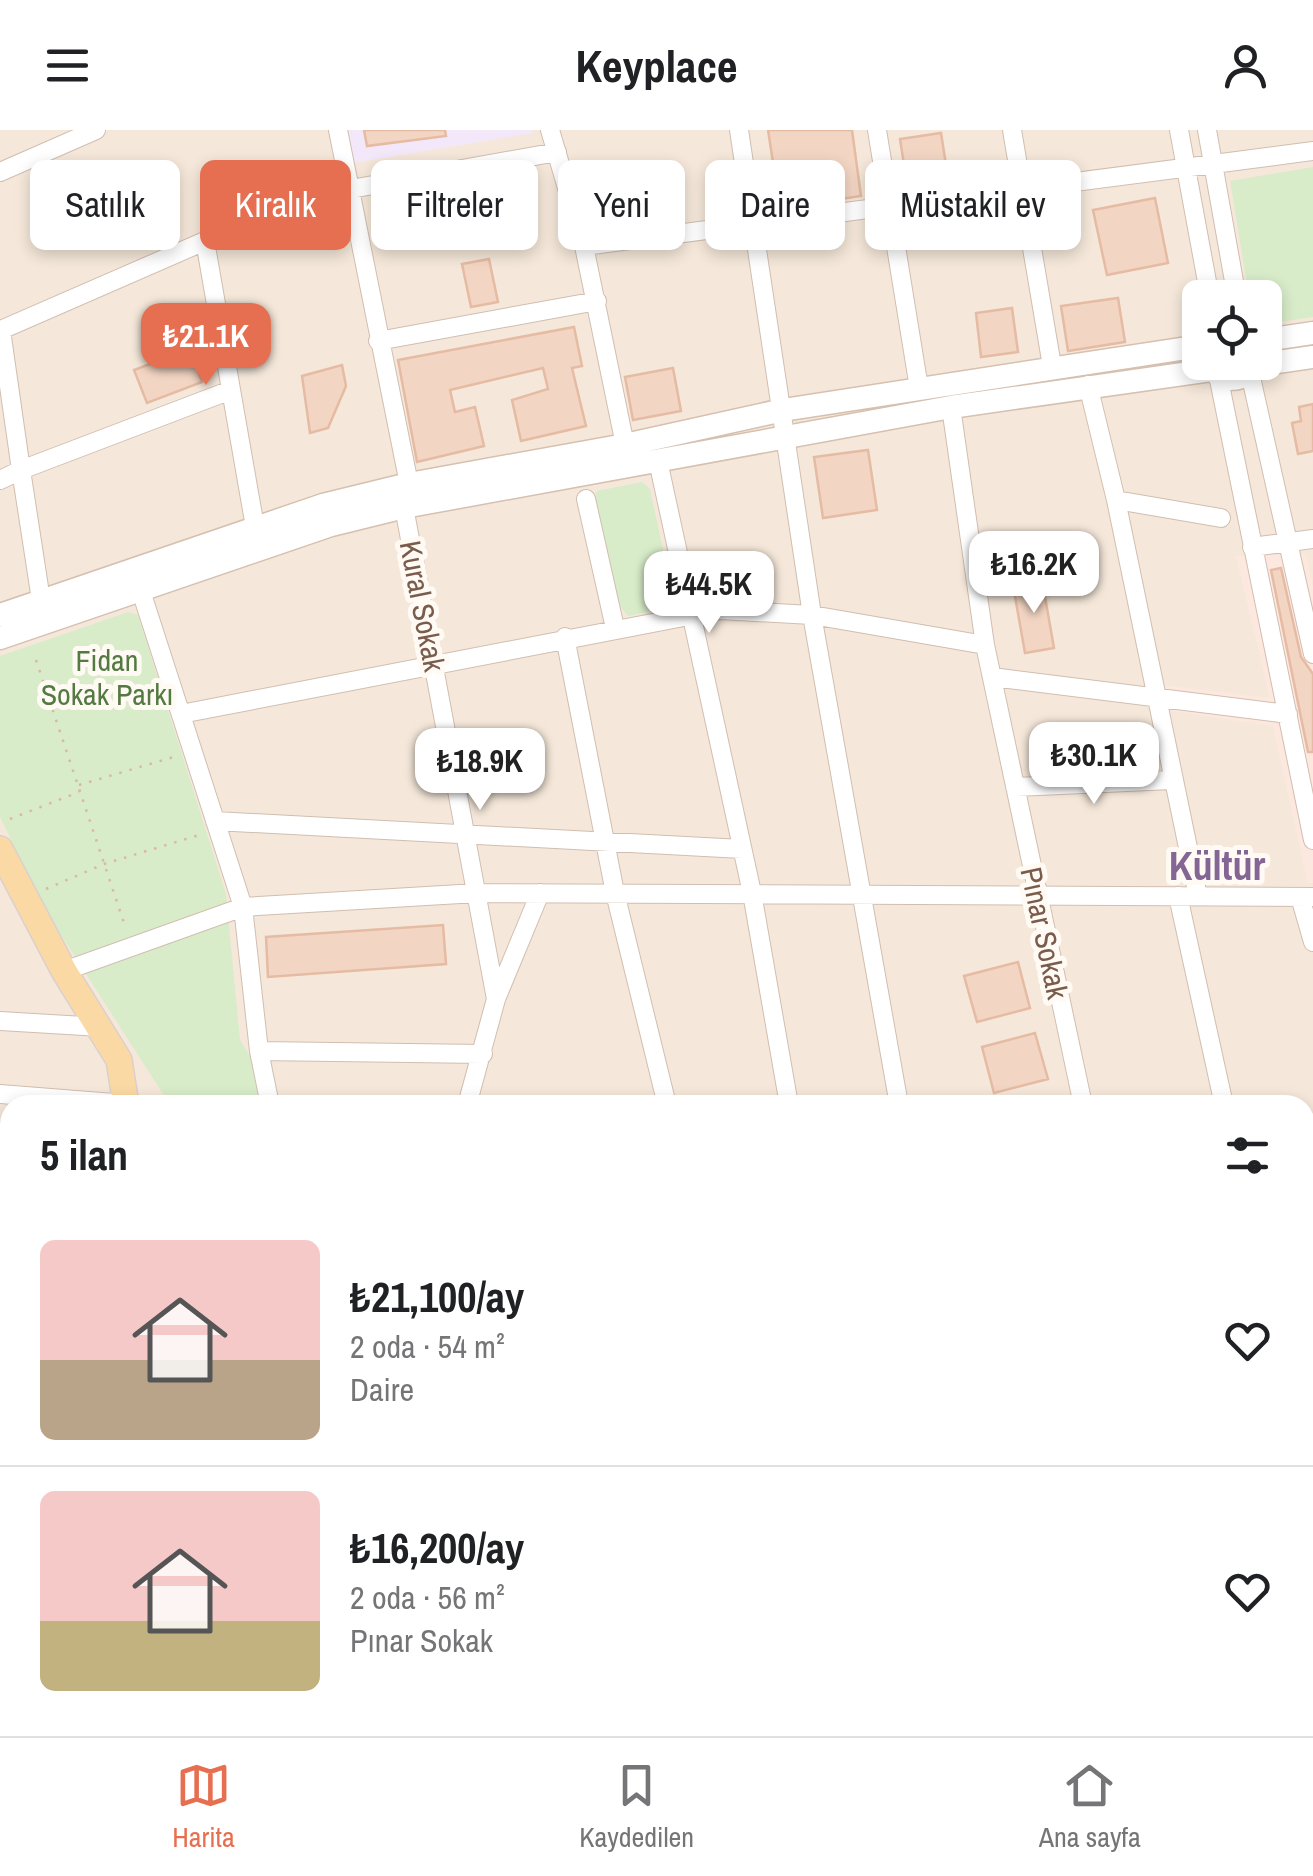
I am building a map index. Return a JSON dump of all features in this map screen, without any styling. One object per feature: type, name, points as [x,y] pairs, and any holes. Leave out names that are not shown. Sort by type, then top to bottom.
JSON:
[{"type":"main road","points":[[1282,338],[1313,333]]},
{"type":"main road","points":[[0,615],[255,527],[783,410],[1182,348]]},
{"type":"main road","points":[[1282,363],[1313,358]]},
{"type":"main road","points":[[0,638],[331,525],[406,495],[658,461],[951,406],[1182,373]]},
{"type":"main road","points":[[0,849],[64,970],[119,1060],[128,1095]]},
{"type":"street","points":[[0,172],[96,130]]},
{"type":"street","name":"Kural Sokak","points":[[338,130],[344,160]]},
{"type":"street","points":[[550,130],[559,160]]},
{"type":"street","points":[[739,130],[744,160]]},
{"type":"street","points":[[877,130],[881,160]]},
{"type":"street","points":[[1012,130],[1017,160]]},
{"type":"street","points":[[1180,130],[1207,280]]},
{"type":"street","points":[[1207,130],[1234,280]]},
{"type":"street","points":[[351,188],[557,152]]},
{"type":"street","points":[[1081,183],[1313,152]]},
{"type":"street","name":"Kural Sokak","points":[[351,193],[496,999]]},
{"type":"street","points":[[41,600],[0,328],[200,243]]},
{"type":"street","points":[[207,250],[255,527]]},
{"type":"street","points":[[585,250],[625,445]]},
{"type":"street","points":[[757,250],[812,615],[865,894],[897,1095]]},
{"type":"street","points":[[894,250],[919,388]]},
{"type":"street","points":[[1032,250],[1052,366]]},
{"type":"street","points":[[378,341],[597,301]]},
{"type":"street","points":[[1214,380],[1313,840]]},
{"type":"street","points":[[1258,380],[1313,654]]},
{"type":"street","points":[[1088,385],[1116,500],[1170,780],[1198,896]]},
{"type":"street","points":[[0,480],[231,390]]},
{"type":"street","name":"Pınar Sokak","points":[[951,406],[985,645],[1081,1095]]},
{"type":"street","points":[[658,461],[752,893],[787,1095]]},
{"type":"street","points":[[586,500],[614,628]]},
{"type":"street","points":[[1116,500],[1220,518]]},
{"type":"street","points":[[1252,547],[1313,539]]},
{"type":"street","points":[[140,588],[243,907],[259,1051],[268,1095]]},
{"type":"street","points":[[181,714],[720,610],[812,615],[985,645]]},
{"type":"street","points":[[565,637],[615,893],[665,1095]]},
{"type":"street","points":[[992,677],[1288,714]]},
{"type":"street","points":[[1014,786],[1170,780]]},
{"type":"street","points":[[215,821],[742,849]]},
{"type":"street","points":[[64,970],[243,907],[476,893],[1306,897],[1313,942]]},
{"type":"street","points":[[470,1095],[496,999],[540,893]]},
{"type":"street","points":[[1178,896],[1222,1095]]},
{"type":"street","points":[[0,1021],[101,1027]]},
{"type":"street","points":[[259,1051],[483,1054]]},
{"type":"path","points":[[36,660],[132,946]]},
{"type":"path","points":[[78,785],[177,756]]},
{"type":"path","points":[[10,820],[80,792]]},
{"type":"path","points":[[46,889],[104,864],[200,835]]},
{"type":"shaded area","points":[[0,130],[1313,130],[1313,1095],[0,1095]]},
{"type":"shaded area","points":[[348,130],[533,133],[371,160],[353,163]]},
{"type":"shaded area","points":[[1306,555],[1313,588],[1313,883],[1308,883],[1273,726],[1166,710],[1161,685],[1270,698],[1236,556]]},
{"type":"green space","points":[[1313,167],[1313,317],[1282,322],[1282,280],[1246,280],[1230,181]]},
{"type":"green space","points":[[642,482],[650,489],[674,600],[669,608],[628,616],[621,608],[593,499],[597,491]]},
{"type":"green space","name":"Fidan Sokak Parkı","points":[[128,612],[138,615],[226,894],[240,1040],[250,1056],[260,1095],[164,1095],[45,910],[0,817],[0,656]]},
{"type":"building","points":[[364,130],[445,130],[446,136],[367,146]]},
{"type":"building","points":[[768,130],[852,130],[861,196],[845,198],[845,160],[773,160]]},
{"type":"building","points":[[941,133],[945,160],[903,160],[900,139]]},
{"type":"building","points":[[1155,198],[1168,263],[1107,275],[1093,210]]},
{"type":"building","points":[[489,259],[498,302],[471,307],[462,264]]},
{"type":"building","points":[[1118,298],[1125,342],[1068,351],[1061,306]]},
{"type":"building","points":[[1012,308],[1018,352],[981,357],[976,313]]},
{"type":"building","points":[[574,327],[582,366],[572,368],[586,426],[521,441],[512,400],[548,389],[543,368],[450,390],[455,412],[475,407],[484,446],[417,462],[398,360]]},
{"type":"building","points":[[190,349],[202,382],[147,403],[134,370]]},
{"type":"building","points":[[342,365],[346,386],[328,428],[310,433],[302,376]]},
{"type":"building","points":[[673,368],[681,411],[633,420],[625,377]]},
{"type":"building","points":[[1313,404],[1313,451],[1298,454],[1292,423],[1301,421],[1299,407]]},
{"type":"building","points":[[868,450],[877,510],[823,518],[814,457]]},
{"type":"building","points":[[1281,568],[1301,657],[1313,674],[1313,752],[1308,752],[1271,570]]},
{"type":"building","points":[[1042,580],[1054,648],[1025,653],[1013,585]]},
{"type":"building","points":[[443,925],[446,964],[268,977],[266,937]]},
{"type":"building","points":[[1018,962],[1030,1008],[977,1022],[964,976]]},
{"type":"building","points":[[1035,1033],[1048,1079],[994,1093],[982,1047]]},
{"type":"district","name":"Kültür","points":[[1217,865]]}]
